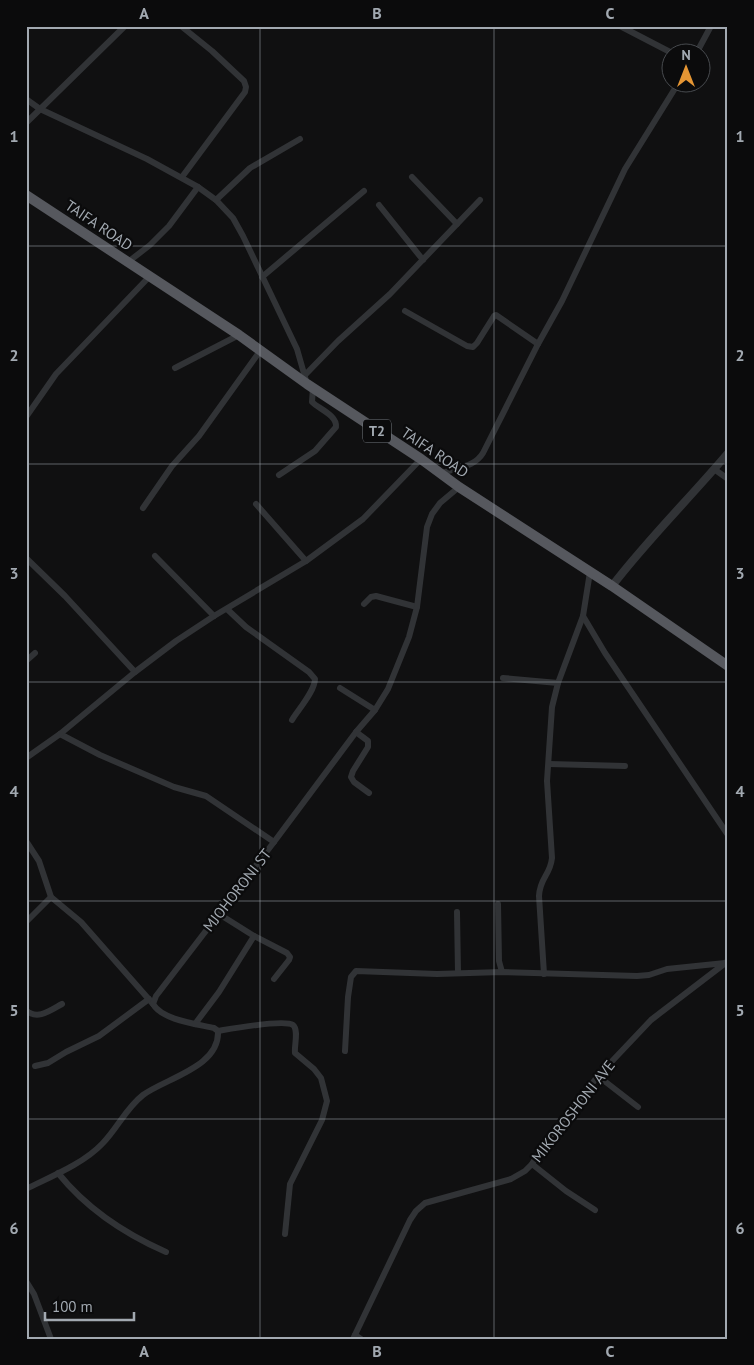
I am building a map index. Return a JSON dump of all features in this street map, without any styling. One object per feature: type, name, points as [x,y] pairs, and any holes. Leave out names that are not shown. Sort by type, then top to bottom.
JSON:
[{"type":"highway","name":"TAIFA ROAD","points":[[26,195],[239,335],[459,487],[612,586],[728,666]]},
{"type":"street","points":[[26,123],[125,26]]},
{"type":"street","points":[[181,26],[212,51],[244,81],[246,87],[245,92],[182,178]]},
{"type":"street","points":[[620,26],[662,48]]},
{"type":"street","points":[[702,42],[711,26]]},
{"type":"street","points":[[440,474],[452,468],[471,465],[478,461],[566,292],[625,169],[673,92]]},
{"type":"street","points":[[26,99],[40,109],[147,159],[198,187],[216,200],[233,218],[290,334],[308,382],[312,402],[336,422],[336,427],[315,451],[279,475]]},
{"type":"street","points":[[216,200],[250,168],[300,139]]},
{"type":"street","points":[[412,177],[457,224]]},
{"type":"street","points":[[128,262],[150,245],[169,226],[198,187]]},
{"type":"street","points":[[262,277],[364,190]]},
{"type":"street","points":[[308,382],[338,341],[423,260],[480,200]]},
{"type":"street","points":[[379,206],[423,260]]},
{"type":"street","points":[[26,417],[56,374],[149,277]]},
{"type":"street","points":[[405,311],[467,346],[473,347],[477,344],[494,316],[538,344]]},
{"type":"street","points":[[175,368],[239,335]]},
{"type":"street","points":[[143,508],[172,466],[199,436],[260,351]]},
{"type":"street","points":[[612,586],[728,452]]},
{"type":"street","points":[[26,758],[60,734],[176,642],[214,616],[227,610],[306,561],[363,518],[421,459]]},
{"type":"street","points":[[714,469],[728,479]]},
{"type":"street","name":"MJOHORONI ST","points":[[151,1002],[356,732],[375,710],[388,689],[409,637],[417,606],[427,527],[432,514],[440,503],[459,487]]},
{"type":"street","points":[[256,504],[306,561]]},
{"type":"street","points":[[156,556],[214,616]]},
{"type":"street","points":[[26,558],[65,596],[136,672]]},
{"type":"street","points":[[544,974],[538,896],[540,885],[551,869],[552,858],[548,781],[552,707],[558,683],[583,616],[590,572]]},
{"type":"street","points":[[364,604],[371,597],[376,596],[417,606]]},
{"type":"street","points":[[227,610],[246,627],[309,672],[315,679],[310,693],[292,720]]},
{"type":"street","points":[[583,616],[605,653],[728,835]]},
{"type":"street","points":[[26,661],[35,653]]},
{"type":"street","points":[[503,678],[558,683]]},
{"type":"street","points":[[340,688],[375,710]]},
{"type":"street","points":[[356,732],[368,741],[368,747],[351,777],[369,793]]},
{"type":"street","points":[[60,734],[100,755],[174,786],[206,796],[274,842]]},
{"type":"street","points":[[549,764],[625,766]]},
{"type":"street","points":[[26,841],[39,861],[51,897],[81,922],[157,1010],[176,1019],[214,1028],[218,1031],[255,1025],[287,1024],[293,1026],[296,1030],[295,1053],[321,1078],[327,1101],[322,1120],[290,1184],[285,1234]]},
{"type":"street","points":[[26,922],[51,897]]},
{"type":"street","points":[[498,904],[499,961],[502,972]]},
{"type":"street","points":[[457,912],[458,973]]},
{"type":"street","points":[[219,914],[254,936],[287,953],[290,960],[274,979]]},
{"type":"street","points":[[196,1024],[219,992],[254,936]]},
{"type":"street","points":[[345,1051],[348,997],[351,977],[356,971],[437,974],[502,972],[649,975],[666,969],[727,962]]},
{"type":"street","name":"MIKOROSHONI AVE","points":[[354,1337],[410,1220],[420,1207],[425,1203],[512,1179],[525,1171],[598,1076],[651,1020],[727,962]]},
{"type":"street","points":[[35,1066],[48,1063],[99,1036],[151,1002]]},
{"type":"street","points":[[26,1010],[37,1016],[62,1004]]},
{"type":"street","points":[[26,1189],[58,1173],[94,1151],[143,1095],[197,1067],[208,1056],[218,1038],[218,1031]]},
{"type":"street","points":[[598,1076],[638,1107]]},
{"type":"street","points":[[532,1164],[595,1210]]},
{"type":"street","points":[[58,1173],[80,1199],[141,1241],[166,1252]]},
{"type":"street","points":[[26,1281],[34,1294],[51,1339]]},
{"type":"street","points":[[354,1337],[361,1339]]}]
